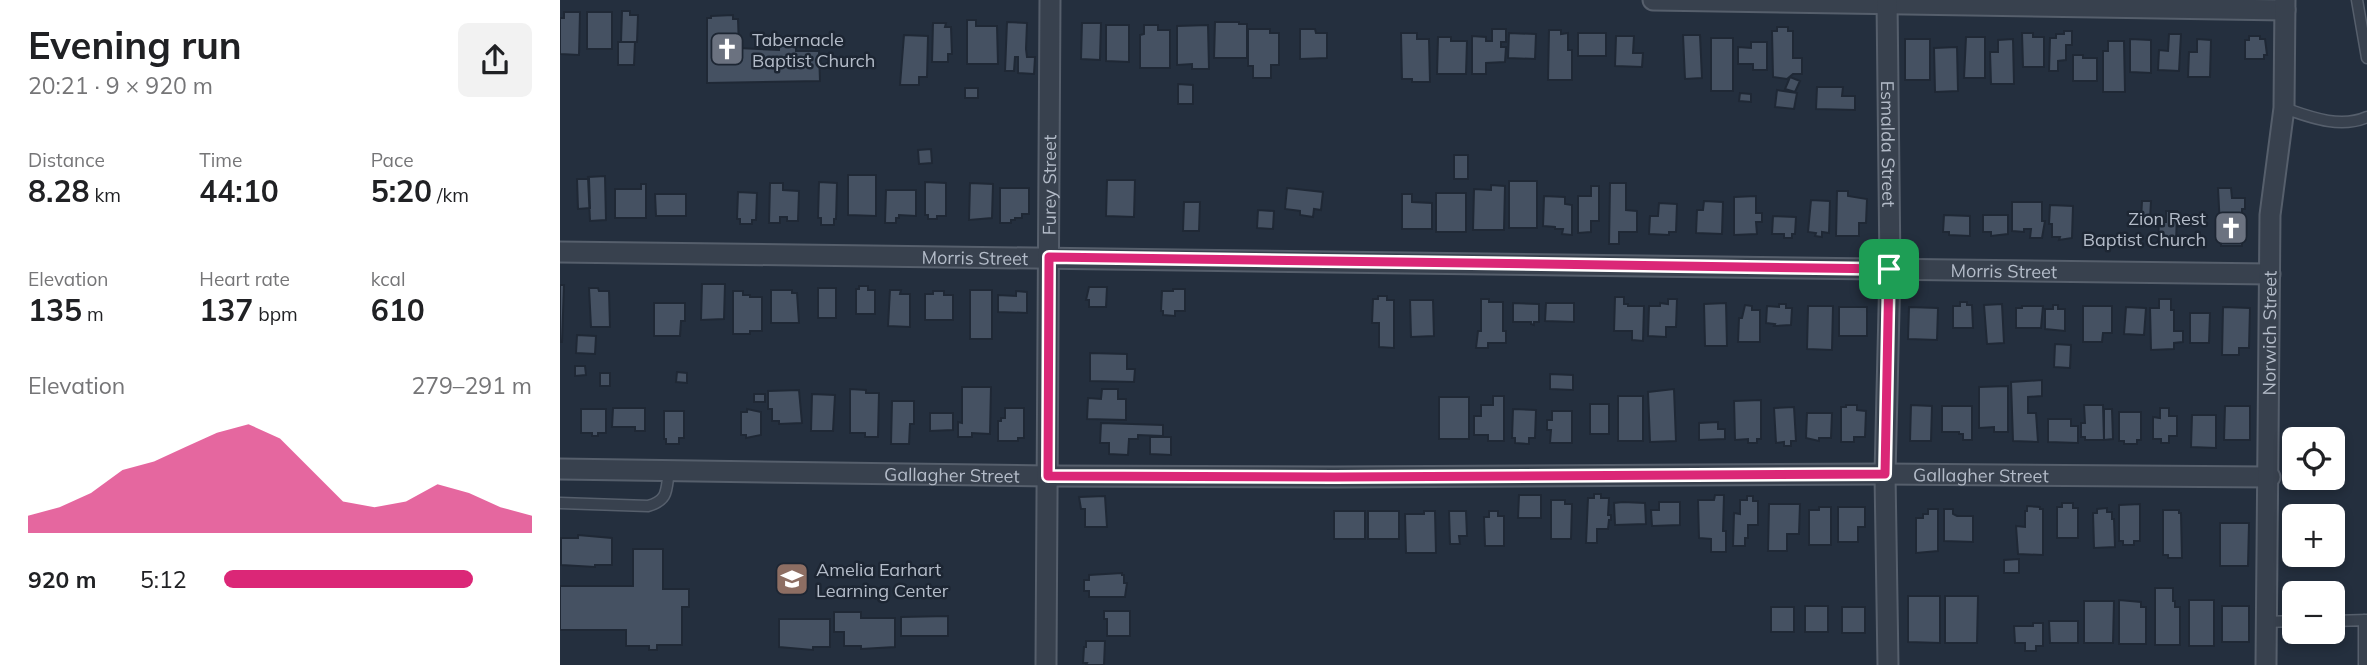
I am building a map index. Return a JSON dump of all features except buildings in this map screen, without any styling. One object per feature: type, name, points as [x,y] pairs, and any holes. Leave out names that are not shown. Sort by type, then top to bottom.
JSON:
[{"type":"street","name":"Furey Street","points":[[1046,665],[1050,0]]},
{"type":"street","points":[[1653,0],[2285,5]]},
{"type":"street","name":"Esmalda Street","points":[[1887,2],[1889,269],[1885,474],[1888,665]]},
{"type":"street","name":"Norwich Street","points":[[2266,665],[2270,477],[2270,215],[2284,108],[2285,5]]},
{"type":"street","name":"Morris Street","points":[[560,252],[2270,274]]},
{"type":"street","name":"Gallagher Street","points":[[560,469],[1048,476],[1885,474],[2270,477]]},
{"type":"lane","points":[[2357,0],[2367,58]]},
{"type":"lane","points":[[2284,108],[2320,120],[2336,122],[2367,117]]},
{"type":"lane","points":[[560,503],[648,506],[660,502],[666,494],[669,470]]},
{"type":"lane","points":[[2345,621],[2365,620],[2365,665]]},
{"type":"lane","points":[[2266,622],[2282,621]]},
{"type":"place","name":"Tabernacle Baptist Church","points":[[727,49]]},
{"type":"place","name":"Zion Rest Baptist Church","points":[[2231,228]]},
{"type":"place","name":"Amelia Earhart Learning Center","points":[[792,579]]},
{"type":"route","points":[[1049,257],[1889,269],[1885,474],[1048,476],[1049,257]]}]
